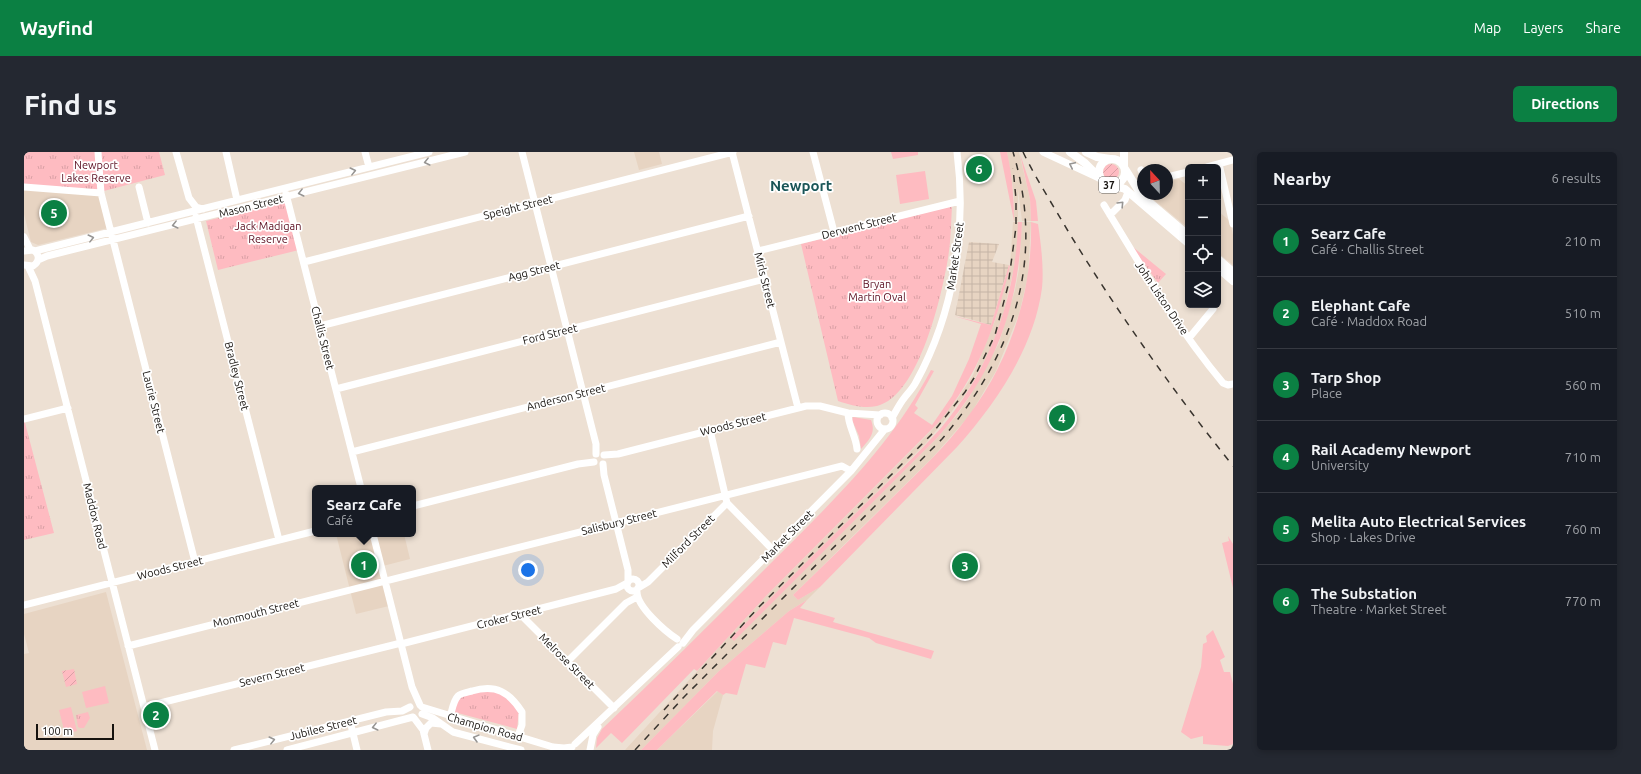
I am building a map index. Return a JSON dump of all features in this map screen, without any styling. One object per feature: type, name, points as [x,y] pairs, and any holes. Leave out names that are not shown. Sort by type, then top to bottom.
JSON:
[{"type":"main road","name":"37","points":[[1070,152],[1090,167],[1101,180],[1123,188],[1185,240]]},
{"type":"main road","name":"37","points":[[1086,152],[1097,157],[1112,156],[1119,161],[1142,196],[1185,232]]},
{"type":"main road","points":[[1124,152],[1125,168]]},
{"type":"main road","name":"37","points":[[1101,180],[1099,174],[1100,167],[1112,156]]},
{"type":"main road","name":"37","points":[[1112,185],[1122,180],[1125,168]]},
{"type":"main road","points":[[1221,263],[1232,276]]},
{"type":"main road","points":[[1221,270],[1232,276]]},
{"type":"street","name":"Laurie Street","points":[[98,152],[101,193],[195,562]]},
{"type":"street","points":[[176,152],[189,198],[196,207],[203,209]]},
{"type":"street","points":[[226,152],[237,200]]},
{"type":"street","points":[[365,152],[369,167]]},
{"type":"street","name":"Mason Street","points":[[27,249],[111,232],[194,212],[429,152]]},
{"type":"street","name":"Mason Street","points":[[31,264],[47,256],[198,220],[465,152]]},
{"type":"street","points":[[522,152],[599,459],[617,523],[628,570],[628,586],[635,598],[643,607],[678,642]]},
{"type":"street","name":"Speight Street","points":[[304,262],[732,152]]},
{"type":"street","name":"Mirls Street","points":[[732,152],[798,408]]},
{"type":"street","points":[[813,152],[834,232]]},
{"type":"street","name":"Market Street","points":[[572,747],[604,719],[669,654],[678,642],[693,630],[851,472],[877,437],[883,420],[915,384],[926,364],[946,312],[957,259],[960,202],[957,152]]},
{"type":"street","points":[[1043,152],[1101,180]]},
{"type":"street","points":[[1219,164],[1233,160]]},
{"type":"street","points":[[1173,176],[1185,173]]},
{"type":"street","points":[[1221,173],[1233,224]]},
{"type":"street","points":[[24,187],[101,193]]},
{"type":"street","points":[[139,187],[148,223]]},
{"type":"street","name":"Challis Street","points":[[285,189],[360,485]]},
{"type":"street","points":[[1110,215],[1125,200],[1128,192]]},
{"type":"street","name":"Derwent Street","points":[[758,251],[953,202],[960,202]]},
{"type":"street","name":"John Liston Drive","points":[[1104,205],[1152,285],[1189,338],[1217,376],[1230,384]]},
{"type":"street","name":"Bradley Street","points":[[194,212],[198,220],[279,540]]},
{"type":"street","name":"Agg Street","points":[[320,326],[749,216]]},
{"type":"street","name":"Maddox Road","points":[[24,237],[27,249],[38,255],[31,264],[35,281],[155,750]]},
{"type":"street","name":"Ford Street","points":[[336,389],[765,279]]},
{"type":"street","points":[[1189,338],[1213,309]]},
{"type":"street","name":"Anderson Street","points":[[352,452],[781,342]]},
{"type":"street","name":"Woods Street","points":[[416,505],[798,408],[820,406],[848,413],[866,414],[883,420]]},
{"type":"street","points":[[24,419],[68,408]]},
{"type":"street","points":[[848,413],[849,424],[856,441],[857,449]]},
{"type":"street","points":[[710,430],[727,503],[773,550]]},
{"type":"street","name":"Salisbury Street","points":[[385,581],[842,466],[851,472]]},
{"type":"street","name":"Milford Street","points":[[637,584],[650,579],[727,503]]},
{"type":"street","name":"Woods Street","points":[[24,605],[312,532]]},
{"type":"street","points":[[374,537],[412,687],[421,710],[428,750]]},
{"type":"street","points":[[628,570],[637,584],[635,598]]},
{"type":"street","points":[[628,586],[631,580],[637,584]]},
{"type":"street","name":"Monmouth Street","points":[[128,646],[385,581]]},
{"type":"street","points":[[628,586],[633,591],[637,584]]},
{"type":"street","name":"Croker Street","points":[[401,643],[628,586]]},
{"type":"street","points":[[567,662],[626,603],[635,598]]},
{"type":"street","name":"Melrose Street","points":[[520,614],[614,708]]},
{"type":"street","name":"Severn Street","points":[[144,708],[401,643]]},
{"type":"street","points":[[412,687],[409,713],[419,723],[424,734]]},
{"type":"street","points":[[450,717],[456,699],[461,694],[486,687],[498,689],[506,693],[522,712],[522,725],[518,736]]},
{"type":"street","points":[[410,707],[415,704],[421,710]]},
{"type":"street","name":"Jubilee Street","points":[[234,750],[386,712],[402,711],[410,707]]},
{"type":"street","points":[[413,717],[418,718],[421,710]]},
{"type":"street","name":"Champion Road","points":[[421,710],[555,747],[572,747],[583,744],[590,750]]},
{"type":"street","name":"Champion Road","points":[[421,710],[448,730],[521,750]]},
{"type":"street","name":"Jubilee Street","points":[[289,750],[413,717]]},
{"type":"street","name":"Market Street","points":[[590,750],[594,733],[604,719]]},
{"type":"street","points":[[350,721],[357,750]]},
{"type":"street","points":[[424,734],[426,728],[431,723],[441,724]]},
{"type":"street","points":[[287,737],[289,750]]},
{"type":"shaded area","points":[[634,152],[659,152],[662,164],[639,170]]},
{"type":"shaded area","points":[[1007,152],[1019,152],[1030,199],[1031,221],[1022,221],[1018,189],[1018,221],[1014,221],[1014,194]]},
{"type":"shaded area","points":[[1179,179],[1185,184],[1185,226],[1154,200],[1173,200],[1173,180]]},
{"type":"shaded area","points":[[24,189],[99,194],[108,228],[38,245],[31,242],[24,214]]},
{"type":"shaded area","points":[[1221,214],[1230,221],[1233,235],[1233,265],[1221,255]]},
{"type":"shaded area","points":[[1013,222],[1018,222],[1018,237],[1014,268],[1003,315],[990,351],[965,395],[926,443],[731,638],[734,640],[937,438],[957,415],[970,396],[999,343],[1015,290],[1019,269],[1022,222],[1031,222],[1028,276],[1019,314],[996,371],[970,415],[932,458],[793,595],[798,600],[820,587],[807,600],[789,611],[719,671],[641,750],[625,750],[766,596],[930,432],[958,398],[973,375],[995,321],[1010,266]]},
{"type":"shaded area","points":[[969,242],[999,244],[992,262],[1009,265],[991,325],[955,315]]},
{"type":"shaded area","points":[[337,537],[405,537],[410,559],[379,567],[389,606],[356,614]]},
{"type":"shaded area","points":[[106,592],[147,750],[24,750],[24,654],[29,653],[24,634],[24,614]]},
{"type":"shaded area","points":[[718,691],[723,695],[713,731],[712,750],[657,750]]},
{"type":"green space","name":"Newport Lakes Reserve","points":[[24,152],[159,152],[165,175],[100,192],[24,184]]},
{"type":"green space","points":[[891,152],[918,152],[918,155],[893,159]]},
{"type":"green space","points":[[1000,152],[1007,152],[1014,203],[1014,221]]},
{"type":"green space","points":[[1020,154],[1036,201],[1038,221],[1031,221],[1030,199]]},
{"type":"green space","points":[[1108,164],[1114,164],[1119,169],[1117,178],[1114,180],[1108,180],[1103,175],[1103,169]]},
{"type":"green space","points":[[925,171],[929,199],[900,204],[896,175]]},
{"type":"green space","name":"Jack Madigan Reserve","points":[[287,201],[299,250],[218,270],[206,221]]},
{"type":"green space","name":"Bryan Martin Oval","points":[[952,206],[949,252],[934,318],[916,365],[905,384],[892,398],[877,406],[862,407],[838,401],[801,244]]},
{"type":"green space","points":[[1018,222],[1022,222],[1020,253],[1016,283],[1009,311],[989,364],[974,389],[957,414],[937,438],[734,641],[731,638],[919,451],[941,428],[958,406],[986,357],[1006,305],[1012,278]]},
{"type":"green space","points":[[1031,222],[1038,224],[1043,280],[1042,288],[1038,310],[1031,332],[1011,374],[986,412],[957,447],[820,587],[798,600],[793,595],[941,449],[960,427],[984,394],[1007,348],[1023,299],[1031,248]]},
{"type":"green space","points":[[1133,248],[1166,274],[1158,283]]},
{"type":"green space","points":[[1009,265],[1005,288],[992,330],[984,349],[964,387],[938,423],[766,596],[697,671],[694,669],[622,743],[611,733],[596,748],[597,738],[602,729],[795,539],[860,472],[898,423],[915,398],[931,370],[934,371],[915,405],[918,408],[914,413],[932,425],[952,396],[969,359],[981,324],[954,316],[991,325]]},
{"type":"green space","points":[[853,417],[871,420],[873,429],[871,436],[861,449],[859,436],[852,420]]},
{"type":"green space","points":[[24,419],[54,533],[24,540]]},
{"type":"green space","points":[[1228,536],[1233,544],[1233,588],[1222,543],[1229,541]]},
{"type":"green space","points":[[807,600],[800,608],[835,618],[833,622],[934,651],[931,659],[876,643],[869,638],[794,618],[786,645],[773,642],[765,668],[746,664],[737,695],[726,693],[723,695],[717,691],[657,750],[641,750],[719,671],[789,611]]},
{"type":"green space","points":[[1213,630],[1225,657],[1220,660],[1224,672],[1230,672],[1233,684],[1233,744],[1228,746],[1203,744],[1203,736],[1191,739],[1181,732],[1201,667],[1203,644],[1207,642],[1206,636]]},
{"type":"green space","points":[[74,669],[77,684],[66,687],[62,671]]},
{"type":"green space","points":[[105,686],[109,703],[86,708],[82,692]]},
{"type":"green space","points":[[484,689],[502,693],[519,711],[517,729],[454,712],[459,697]]},
{"type":"green space","points":[[71,707],[77,731],[65,734],[59,710]]},
{"type":"green space","points":[[88,712],[90,718],[84,728],[78,727],[76,715]]},
{"type":"railway","points":[[635,750],[684,697],[942,439],[967,407],[988,374],[1004,340],[1016,305],[1024,269],[1026,231],[1022,192],[1013,152]]},
{"type":"railway","points":[[1023,152],[1068,231],[1126,322],[1189,409],[1233,466]]},
{"type":"railway","points":[[664,710],[758,608],[931,435],[965,392],[974,378],[995,335],[1008,286],[1016,227],[1016,199],[1013,168]]},
{"type":"place","name":"The Substation","points":[[979,169]]},
{"type":"place","name":"Melita Auto Electrical Services","points":[[54,213]]},
{"type":"place","name":"Rail Academy Newport","points":[[1062,418]]},
{"type":"place","name":"Searz Cafe","points":[[364,565]]},
{"type":"place","name":"Tarp Shop","points":[[965,566]]},
{"type":"place","name":"Elephant Cafe","points":[[156,715]]},
{"type":"district","name":"Newport","points":[[801,185]]}]
